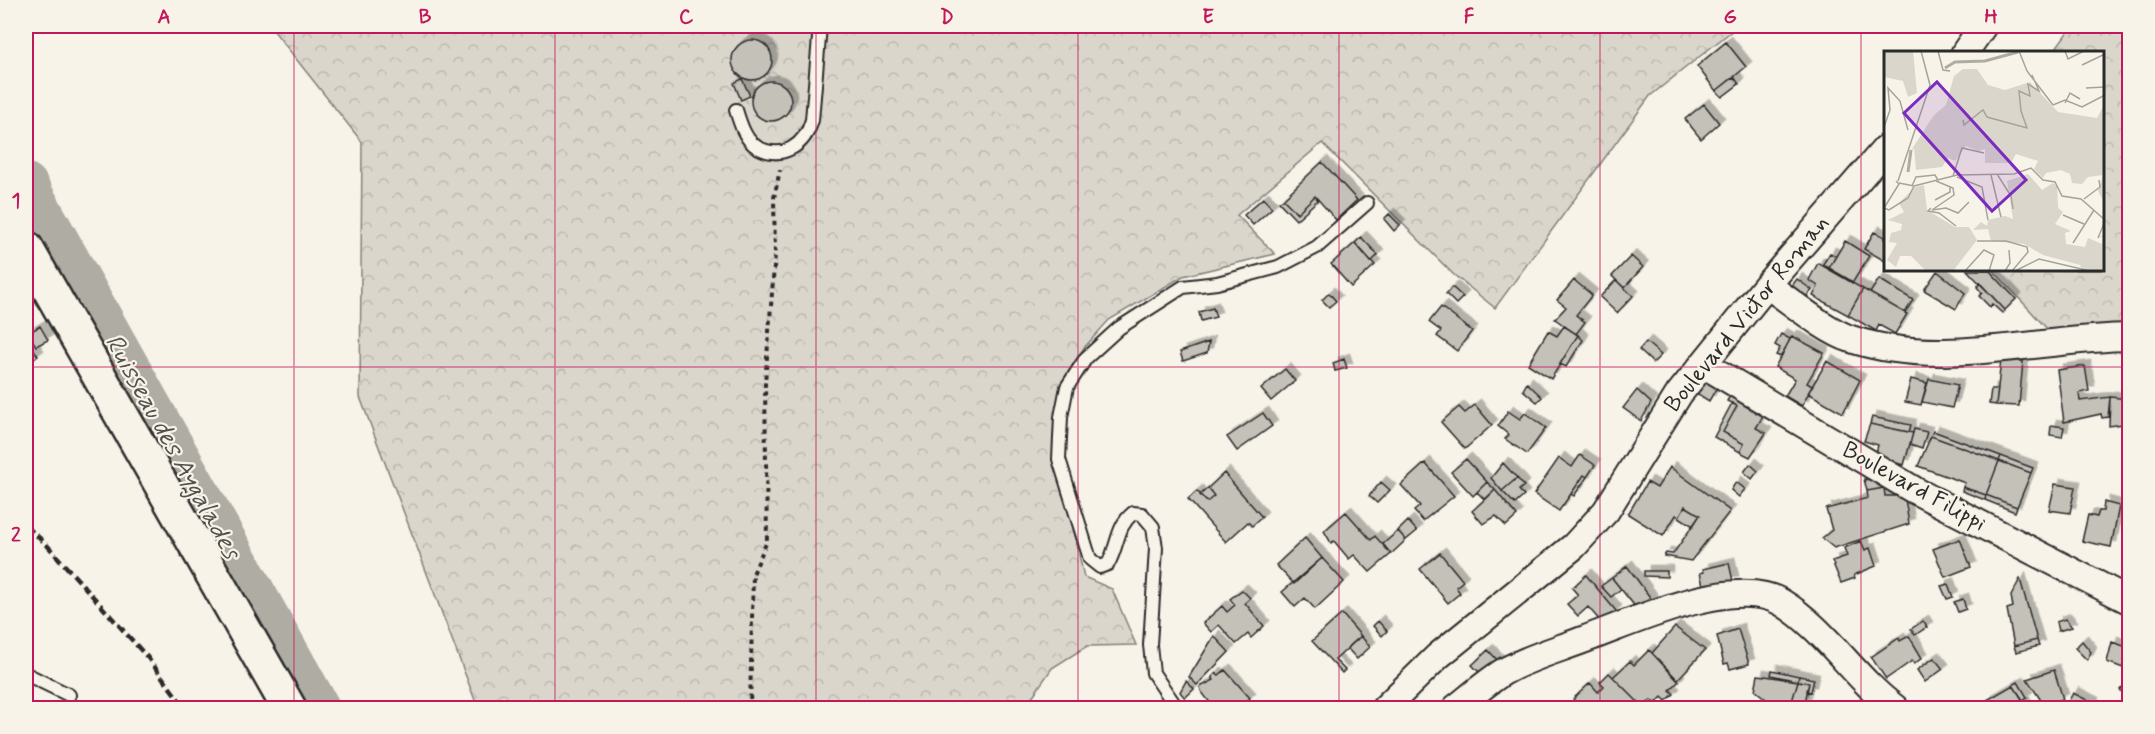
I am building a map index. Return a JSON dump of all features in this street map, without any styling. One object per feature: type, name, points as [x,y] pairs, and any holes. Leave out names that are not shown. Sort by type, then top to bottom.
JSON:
[{"type":"main road","points":[[26,248],[289,708]]},
{"type":"street","points":[[1966,51],[1983,26]]},
{"type":"street","name":"Boulevard Victor Roman","points":[[1385,708],[1438,656],[1574,546],[1606,512],[1679,394],[1767,285],[1884,150]]},
{"type":"street","points":[[1767,285],[1850,339],[1900,349],[1976,351],[2099,337],[2130,337]]},
{"type":"street","name":"Boulevard Filippi","points":[[1703,364],[1914,490],[2130,601]]},
{"type":"street","points":[[1456,708],[1503,672],[1540,656],[1667,609],[1722,596],[1752,595],[1780,601],[1843,658],[1875,693],[1895,708]]},
{"type":"lane","points":[[736,110],[741,128],[756,147],[779,153],[796,148],[808,134],[815,101],[820,26]]},
{"type":"lane","points":[[1177,708],[1153,673],[1150,645],[1156,548],[1153,527],[1142,514],[1133,513],[1122,522],[1116,550],[1108,564],[1100,567],[1090,559],[1059,459],[1061,417],[1067,387],[1086,358],[1119,328],[1183,287],[1217,283],[1278,267],[1317,247],[1367,203]]},
{"type":"lane","points":[[26,674],[69,694]]},
{"type":"path","points":[[750,708],[753,574],[767,542],[765,383],[775,254],[774,198],[783,152]]},
{"type":"green space","points":[[270,26],[1738,26],[1650,96],[1495,308],[1454,275],[1322,143],[1237,215],[1275,254],[1183,276],[1109,320],[1083,349],[1062,382],[1053,457],[1069,510],[1084,577],[1112,589],[1136,645],[1087,646],[1052,668],[1028,703],[1029,708],[478,708],[360,397],[362,142]]},
{"type":"green space","points":[[2072,26],[2129,26],[2129,331],[2050,332],[1995,272],[2104,272],[2104,51],[2054,51]]},
{"type":"building","points":[[752,40],[760,41],[766,46],[771,52],[771,68],[766,74],[760,79],[752,80],[744,79],[738,74],[733,68],[732,60],[733,52],[738,46],[744,41]]},
{"type":"building","points":[[1726,42],[1746,67],[1716,91],[1697,66]]},
{"type":"building","points":[[1734,77],[1739,84],[1722,97],[1716,91]]},
{"type":"building","points":[[742,79],[750,96],[741,100],[734,83]]},
{"type":"building","points":[[771,81],[779,82],[785,87],[790,93],[790,109],[785,115],[779,120],[771,121],[763,120],[757,115],[752,109],[751,101],[752,93],[757,87],[763,82]]},
{"type":"building","points":[[1704,104],[1719,123],[1701,139],[1685,119]]},
{"type":"building","points":[[1322,162],[1357,200],[1336,220],[1315,196],[1297,213],[1283,199]]},
{"type":"building","points":[[1315,196],[1318,200],[1296,220],[1279,202],[1283,199],[1297,213]]},
{"type":"building","points":[[1263,198],[1272,208],[1253,225],[1244,215]]},
{"type":"building","points":[[1389,214],[1400,225],[1394,231],[1384,219]]},
{"type":"building","points":[[1874,232],[1884,237],[1884,260],[1864,249]]},
{"type":"building","points":[[1361,237],[1378,255],[1371,262],[1355,243]]},
{"type":"building","points":[[1845,241],[1869,256],[1853,282],[1829,268]]},
{"type":"building","points":[[1355,243],[1375,265],[1351,287],[1331,264]]},
{"type":"building","points":[[1830,253],[1836,256],[1829,268],[1823,264]]},
{"type":"building","points":[[1631,256],[1643,267],[1624,288],[1612,276]]},
{"type":"building","points":[[1818,263],[1863,289],[1848,315],[1813,296],[1818,286],[1809,280]]},
{"type":"building","points":[[1938,272],[1965,293],[1956,309],[1924,290]]},
{"type":"building","points":[[1969,272],[1991,272],[2016,299],[2005,310]]},
{"type":"building","points":[[1797,279],[1812,290],[1805,298],[1791,287]]},
{"type":"building","points":[[1879,279],[1913,300],[1905,313],[1870,293]]},
{"type":"building","points":[[1574,280],[1592,295],[1576,315],[1585,322],[1576,334],[1555,319],[1566,307],[1557,300]]},
{"type":"building","points":[[1616,280],[1633,296],[1617,313],[1600,297]]},
{"type":"building","points":[[1980,283],[2005,310],[2002,313],[1992,304],[1990,307],[1979,296],[1982,293],[1977,287]]},
{"type":"building","points":[[1452,287],[1463,297],[1456,304],[1446,294]]},
{"type":"building","points":[[1863,289],[1907,314],[1895,334],[1879,325],[1876,331],[1848,315]]},
{"type":"building","points":[[1329,293],[1336,301],[1329,307],[1322,300]]},
{"type":"building","points":[[1441,307],[1472,331],[1457,351],[1437,336],[1441,331],[1429,322]]},
{"type":"building","points":[[1213,308],[1216,317],[1201,321],[1199,312]]},
{"type":"building","points":[[40,326],[48,340],[36,346],[28,333]]},
{"type":"building","points":[[1564,326],[1578,335],[1551,379],[1528,364],[1548,331],[1557,336]]},
{"type":"building","points":[[1781,334],[1790,339],[1781,357],[1776,355],[1780,348],[1775,345]]},
{"type":"building","points":[[1578,335],[1583,340],[1566,367],[1560,364]]},
{"type":"building","points":[[1792,336],[1824,353],[1807,383],[1812,386],[1802,406],[1785,396],[1795,379],[1775,367]]},
{"type":"building","points":[[1209,342],[1207,353],[1183,361],[1180,352]]},
{"type":"building","points":[[1646,342],[1661,355],[1653,363],[1639,350]]},
{"type":"building","points":[[33,348],[38,356],[26,364],[26,353]]},
{"type":"building","points":[[1344,359],[1347,368],[1335,371],[1333,363]]},
{"type":"building","points":[[2001,360],[2023,361],[2019,406],[1996,405]]},
{"type":"building","points":[[1827,361],[1860,380],[1843,413],[1808,393]]},
{"type":"building","points":[[2085,366],[2089,391],[2079,393],[2080,401],[2110,397],[2108,417],[2102,418],[2101,414],[2064,422],[2057,370]]},
{"type":"building","points":[[1285,369],[1295,381],[1271,401],[1261,389]]},
{"type":"building","points":[[1708,378],[1720,382],[1709,401],[1696,393]]},
{"type":"building","points":[[1911,379],[1927,383],[1921,405],[1905,402]]},
{"type":"building","points":[[1929,379],[1958,385],[1952,408],[1922,402]]},
{"type":"building","points":[[1527,383],[1542,397],[1537,402],[1523,390]]},
{"type":"building","points":[[1734,389],[1767,409],[1756,428],[1766,433],[1750,457],[1740,452],[1744,444],[1723,432],[1737,406],[1727,401]]},
{"type":"building","points":[[1991,389],[1998,389],[1996,405],[1989,404]]},
{"type":"building","points":[[1637,390],[1651,403],[1641,421],[1623,408]]},
{"type":"building","points":[[2110,397],[2130,399],[2130,423],[2109,426]]},
{"type":"building","points":[[1732,403],[1737,406],[1723,432],[1744,444],[1740,452],[1714,437]]},
{"type":"building","points":[[1475,405],[1492,425],[1465,449],[1441,422],[1459,407],[1465,413]]},
{"type":"building","points":[[1508,411],[1520,419],[1525,413],[1546,428],[1527,454],[1505,439],[1509,435],[1498,426]]},
{"type":"building","points":[[1263,413],[1272,426],[1237,451],[1227,437]]},
{"type":"building","points":[[1872,417],[1911,425],[1909,432],[1870,424]]},
{"type":"building","points":[[1870,424],[1913,433],[1904,465],[1892,462],[1876,453],[1878,445],[1864,441]]},
{"type":"building","points":[[2051,425],[2064,427],[2062,437],[2050,435]]},
{"type":"building","points":[[1914,429],[1927,432],[1922,448],[1910,444]]},
{"type":"building","points":[[1933,431],[2001,456],[1999,461],[1931,436]]},
{"type":"building","points":[[1931,436],[1999,461],[1986,495],[1963,487],[1965,483],[1918,466]]},
{"type":"building","points":[[1580,455],[1595,465],[1587,477],[1584,475],[1559,511],[1534,494],[1559,458],[1572,467]]},
{"type":"building","points":[[2001,456],[2033,468],[2031,473],[1999,461]]},
{"type":"building","points":[[1466,459],[1487,482],[1473,496],[1451,472]]},
{"type":"building","points":[[1999,461],[2031,473],[2017,507],[1986,495]]},
{"type":"building","points":[[1425,463],[1454,496],[1423,521],[1414,511],[1420,506],[1401,485]]},
{"type":"building","points":[[1503,463],[1517,478],[1502,491],[1491,478]]},
{"type":"building","points":[[1750,464],[1758,471],[1752,479],[1744,472]]},
{"type":"building","points":[[1670,467],[1730,511],[1691,561],[1664,556],[1666,553],[1673,554],[1700,515],[1685,506],[1679,517],[1676,515],[1663,536],[1628,514],[1647,482],[1657,488]]},
{"type":"building","points":[[1224,473],[1262,517],[1252,526],[1248,522],[1226,542],[1188,499],[1197,491],[1207,502],[1214,496],[1208,488]]},
{"type":"building","points":[[1584,475],[1587,477],[1574,496],[1571,494]]},
{"type":"building","points":[[1517,478],[1524,486],[1519,490],[1524,496],[1515,504],[1502,491]]},
{"type":"building","points":[[1864,479],[1882,482],[1884,488],[1867,491]]},
{"type":"building","points":[[1381,482],[1390,490],[1377,503],[1369,496]]},
{"type":"building","points":[[1487,482],[1495,490],[1485,500],[1477,492]]},
{"type":"building","points":[[1736,482],[1745,489],[1739,497],[1731,490]]},
{"type":"building","points":[[2055,484],[2075,487],[2070,513],[2049,510]]},
{"type":"building","points":[[1963,487],[1986,495],[1985,500],[1962,491]]},
{"type":"building","points":[[1208,488],[1214,496],[1207,502],[1200,495]]},
{"type":"building","points":[[1884,488],[1885,496],[1900,496],[1905,499],[1909,524],[1834,548],[1822,538],[1832,530],[1826,509],[1868,498],[1867,491]]},
{"type":"building","points":[[1495,490],[1517,516],[1506,526],[1496,516],[1483,524],[1472,511]]},
{"type":"building","points":[[1986,495],[2017,507],[2015,512],[1985,500]]},
{"type":"building","points":[[2104,502],[2119,506],[2111,547],[2082,541],[2088,515],[2097,517],[2099,511],[2103,511]]},
{"type":"building","points":[[1685,506],[1700,515],[1693,526],[1679,517]]},
{"type":"building","points":[[1346,512],[1371,540],[1375,536],[1391,554],[1370,572],[1354,555],[1349,559],[1334,541],[1331,543],[1324,531]]},
{"type":"building","points":[[1408,521],[1417,531],[1406,540],[1398,531]]},
{"type":"building","points":[[1398,531],[1406,540],[1391,554],[1383,544]]},
{"type":"building","points":[[1305,538],[1322,558],[1294,584],[1276,565]]},
{"type":"building","points":[[1960,539],[1971,567],[1945,577],[1933,549]]},
{"type":"building","points":[[1861,541],[1865,550],[1870,548],[1876,566],[1841,583],[1832,561],[1847,556],[1844,548]]},
{"type":"building","points":[[1440,553],[1463,581],[1456,587],[1460,593],[1448,603],[1420,569]]},
{"type":"building","points":[[1322,558],[1344,582],[1315,609],[1305,598],[1295,607],[1282,592]]},
{"type":"building","points":[[1729,563],[1733,581],[1703,585],[1700,573],[1704,572],[1703,569]]},
{"type":"building","points":[[1627,566],[1655,604],[1638,610],[1612,578]]},
{"type":"building","points":[[1644,571],[1667,571],[1667,577],[1644,576]]},
{"type":"building","points":[[1586,575],[1616,611],[1602,623],[1588,607],[1578,616],[1567,604],[1578,595],[1572,588]]},
{"type":"building","points":[[1612,578],[1621,589],[1611,597],[1601,586]]},
{"type":"building","points":[[2020,579],[2037,640],[2014,646],[2007,609],[2013,607],[2011,596]]},
{"type":"building","points":[[1948,584],[1953,597],[1947,599],[1941,586]]},
{"type":"building","points":[[1242,590],[1250,598],[1245,603],[1264,626],[1251,638],[1248,634],[1236,644],[1219,625],[1211,632],[1203,623],[1222,606],[1227,612],[1235,605],[1230,599]]},
{"type":"building","points":[[1963,599],[1966,609],[1958,612],[1954,602]]},
{"type":"building","points":[[1342,614],[1361,636],[1335,660],[1345,670],[1342,673],[1312,641]]},
{"type":"building","points":[[2065,619],[2072,627],[2058,631],[2056,622]]},
{"type":"building","points":[[1378,621],[1387,631],[1382,636],[1373,626]]},
{"type":"building","points":[[1923,621],[1927,627],[1915,635],[1911,629]]},
{"type":"building","points":[[1675,627],[1705,650],[1677,680],[1652,653]]},
{"type":"building","points":[[1738,629],[1749,664],[1730,669],[1728,663],[1724,664],[1717,636]]},
{"type":"building","points":[[1214,636],[1229,652],[1197,685],[1189,677]]},
{"type":"building","points":[[1361,636],[1370,647],[1357,659],[1347,648]]},
{"type":"building","points":[[1909,636],[1922,658],[1914,664],[1912,661],[1886,679],[1871,657],[1899,638],[1900,641]]},
{"type":"building","points":[[2037,640],[2039,646],[2016,652],[2014,646]]},
{"type":"building","points":[[2082,641],[2091,652],[2087,660],[2075,648]]},
{"type":"building","points":[[2112,642],[2127,647],[2123,668],[2107,662]]},
{"type":"building","points":[[1488,650],[1503,666],[1484,677],[1472,665]]},
{"type":"building","points":[[1649,650],[1679,681],[1670,690],[1674,694],[1666,701],[1662,697],[1655,704],[1651,700],[1643,707],[1613,677],[1630,661],[1634,665]]},
{"type":"building","points":[[1934,658],[1943,669],[1925,682],[1917,670]]},
{"type":"building","points":[[1225,670],[1250,698],[1239,708],[1214,708],[1201,691],[1200,687],[1214,680],[1212,677],[1216,673],[1219,675]]},
{"type":"building","points":[[1772,670],[1799,676],[1798,681],[1771,675]]},
{"type":"building","points":[[2054,670],[2063,699],[2044,705],[2027,679]]},
{"type":"building","points":[[1609,673],[1643,708],[1639,704],[1633,708],[1582,708],[1573,699],[1590,683],[1598,692],[1604,686],[1600,682]]},
{"type":"building","points":[[1758,675],[1798,681],[1790,708],[1777,708],[1755,690]]},
{"type":"building","points":[[1799,676],[1814,679],[1811,692],[1807,691],[1809,683],[1798,681]]},
{"type":"building","points":[[1186,681],[1194,689],[1185,698],[1180,692]]},
{"type":"building","points":[[1798,681],[1809,683],[1804,708],[1790,708]]},
{"type":"building","points":[[2128,681],[2130,684],[2130,699],[2120,690]]},
{"type":"building","points":[[2018,682],[2027,697],[2023,700],[2013,685]]},
{"type":"building","points":[[2013,685],[2027,707],[1992,708],[1987,700]]},
{"type":"building","points":[[2073,693],[2093,703],[2091,708],[2065,708]]},
{"type":"building","points":[[1867,701],[1878,708],[1849,708],[1851,706]]},
{"type":"waterway","name":"Ruisseau des Aygalades","points":[[26,185],[318,708]]},
{"type":"railway","points":[[26,526],[45,543],[148,658],[185,708]]}]
